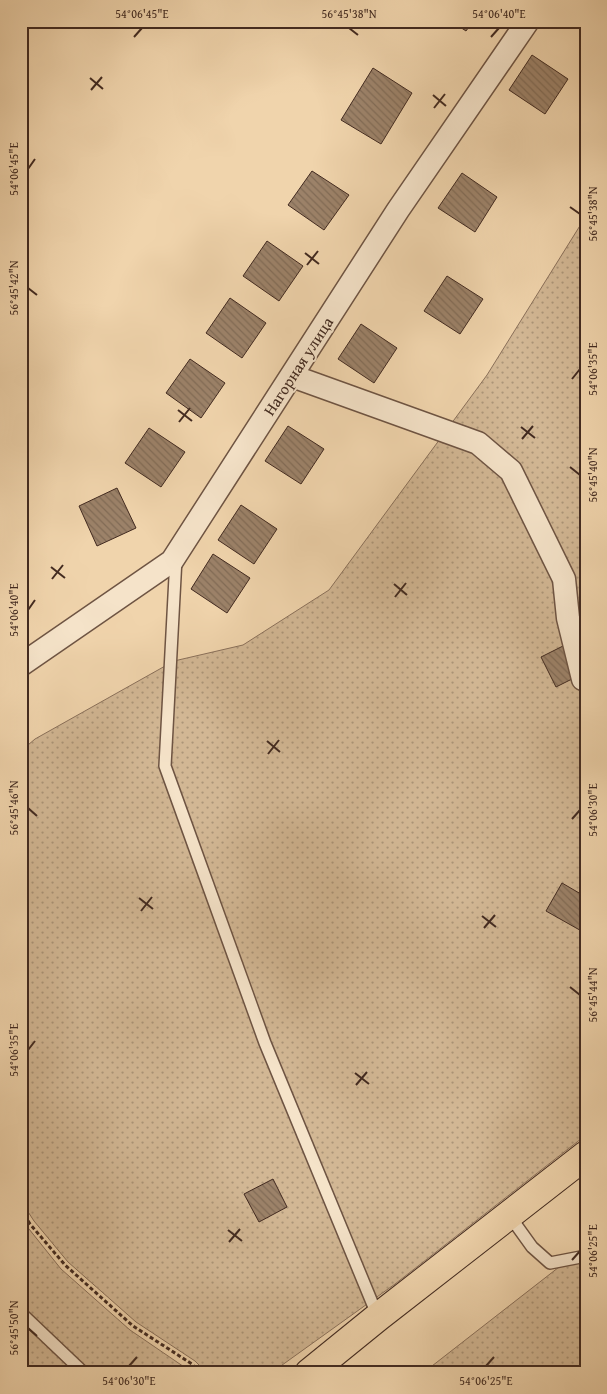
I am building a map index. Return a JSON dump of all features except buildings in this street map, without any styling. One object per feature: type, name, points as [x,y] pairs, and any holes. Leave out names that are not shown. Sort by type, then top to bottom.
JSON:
[{"type":"main road","points":[[309,1373],[586,1155]]},
{"type":"street","name":"Нагорная улица","points":[[21,665],[172,561],[398,210],[528,21]]},
{"type":"street","points":[[292,376],[478,443],[511,471],[564,579],[568,618],[583,679]]},
{"type":"lane","points":[[176,554],[166,766],[265,1043],[378,1317]]},
{"type":"lane","points":[[509,1214],[532,1247],[550,1263],[586,1256]]},
{"type":"lane","points":[[21,1313],[84,1373]]},
{"type":"path","points":[[21,1210],[30,1224],[64,1265],[133,1326],[192,1364],[200,1373]]},
{"type":"shaded area","points":[[586,216],[586,1135],[395,1284],[271,1373],[207,1373],[195,1361],[136,1322],[68,1262],[34,1221],[21,1201],[21,751],[35,739],[174,661],[243,645],[329,590],[487,375]]},
{"type":"shaded area","points":[[21,1219],[61,1269],[130,1330],[193,1373],[21,1373]]},
{"type":"shaded area","points":[[586,1246],[586,1373],[423,1373]]}]
